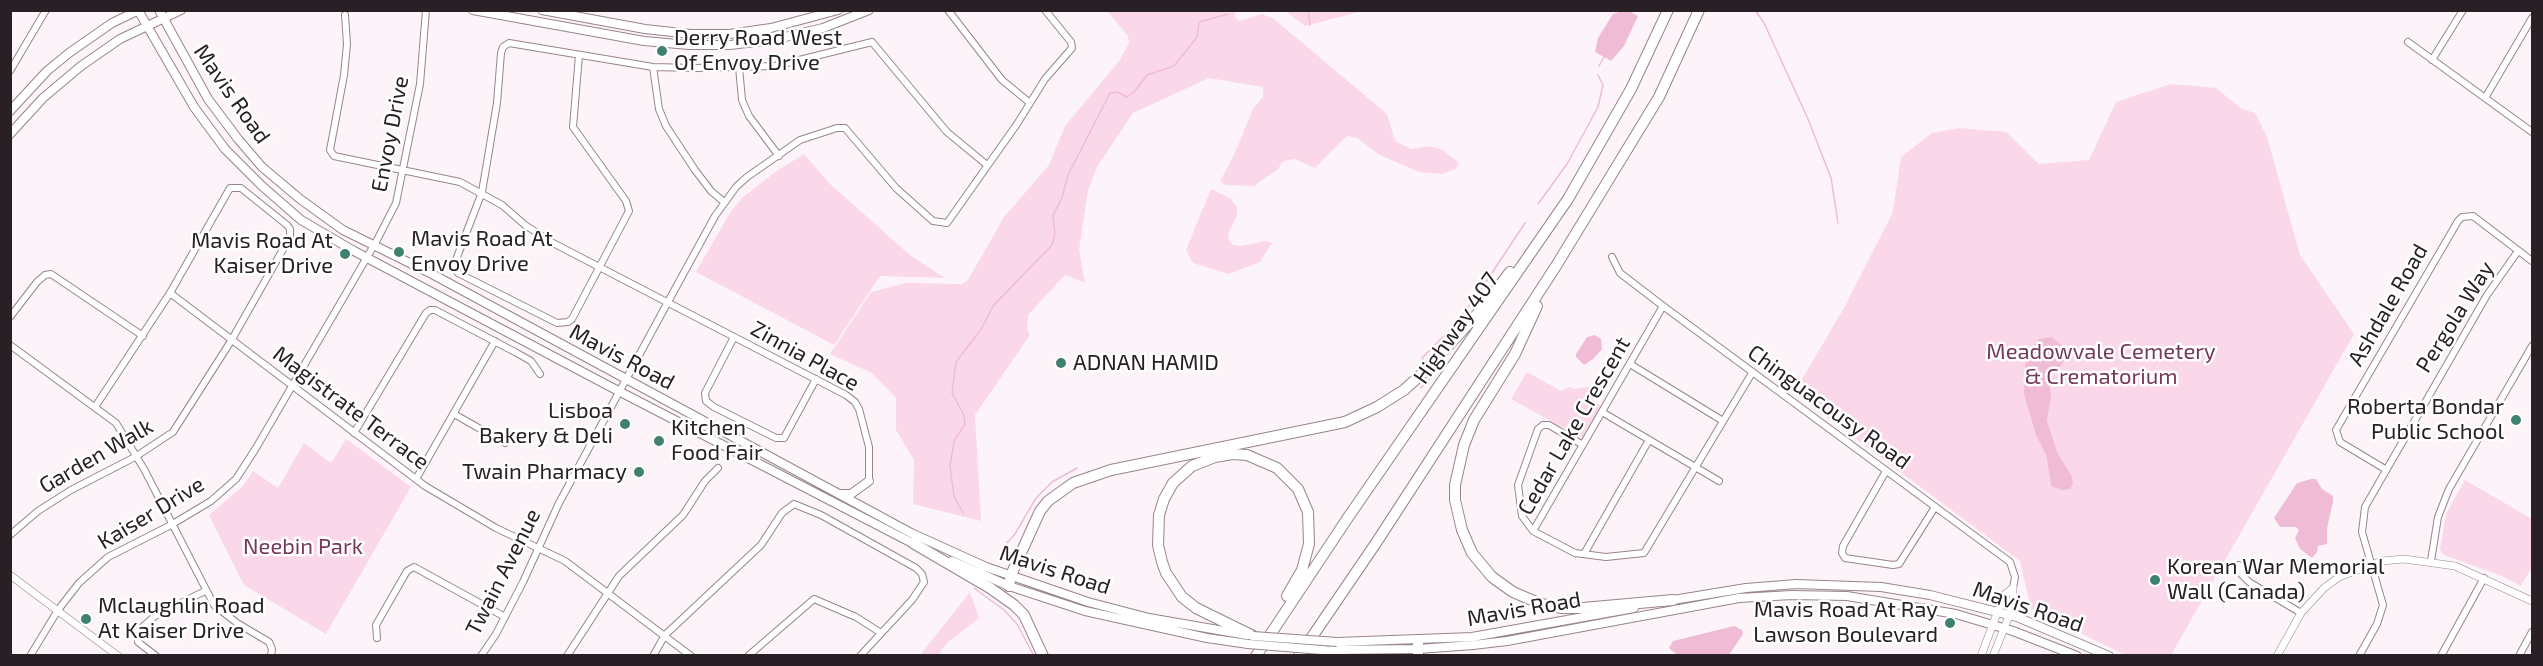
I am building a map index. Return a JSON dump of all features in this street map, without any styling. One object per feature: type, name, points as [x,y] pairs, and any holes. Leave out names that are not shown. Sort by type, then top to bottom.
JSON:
[{"type":"highway","name":"Highway 407","points":[[1256,656],[1349,516],[1534,248],[1599,147],[1631,89],[1668,10]]},
{"type":"highway","points":[[1299,656],[1317,632],[1556,266],[1659,97],[1699,10]]},
{"type":"highway","points":[[1010,580],[1040,511],[1048,501],[1073,483],[1111,470],[1345,422],[1377,407],[1404,390],[1425,372],[1481,310],[1510,272],[1534,248]]},
{"type":"highway","points":[[1556,266],[1515,354],[1474,420],[1464,445],[1455,485],[1455,500],[1462,530],[1472,553],[1492,577],[1513,592],[1541,604],[1562,608],[1582,608],[1673,600]]},
{"type":"highway","points":[[1251,640],[1196,608],[1182,597],[1166,573],[1162,562],[1157,530],[1161,507],[1173,483],[1192,466],[1215,457],[1232,454],[1247,455],[1277,468],[1298,489],[1308,512],[1310,544],[1302,570],[1280,610],[1274,628]]},
{"type":"highway","points":[[910,538],[1014,605],[1024,615],[1042,656]]},
{"type":"highway","points":[[1306,656],[1314,644],[1317,632]]},
{"type":"highway","points":[[1322,650],[1341,656]]},
{"type":"main road","points":[[10,134],[43,98],[81,66],[161,14],[182,10]]},
{"type":"main road","points":[[473,10],[644,41],[689,45],[730,45],[772,40],[823,28],[869,10]]},
{"type":"main road","points":[[542,10],[645,29],[691,34],[729,34],[771,28],[838,10]]},
{"type":"main road","points":[[10,111],[47,70],[112,23],[139,11]]},
{"type":"main road","name":"Mavis Road","points":[[139,11],[194,106],[242,166],[301,220],[366,258],[620,392],[910,538],[1063,604],[1127,621],[1207,638],[1337,642],[1418,648],[1673,600],[1766,586],[1848,584],[1930,595],[2009,615],[2109,656]]},
{"type":"main road","name":"Mavis Road","points":[[161,14],[208,99],[238,139],[262,166],[300,199],[343,230],[432,274],[627,379],[838,494],[910,538]]},
{"type":"main road","points":[[838,494],[851,494],[869,481]]},
{"type":"main road","name":"Mavis Road","points":[[1251,640],[1322,650],[1418,648],[1507,641],[1728,600],[1792,595],[1847,596],[1956,614],[2003,628],[2077,656]]},
{"type":"street","points":[[10,71],[46,10]]},
{"type":"street","name":"Envoy Drive","points":[[366,258],[396,203],[404,171],[420,84],[426,10]]},
{"type":"street","points":[[948,10],[1002,80],[1030,103]]},
{"type":"street","points":[[579,55],[573,127],[626,201],[629,211],[572,319],[560,324],[458,273],[454,265],[482,192],[503,47],[513,42],[653,67],[739,67],[776,66],[872,42],[947,132],[987,165],[1052,69],[1072,48],[1071,42],[1045,10]]},
{"type":"street","points":[[2432,60],[2463,10]]},
{"type":"street","name":"Zinnia Place","points":[[345,15],[347,27],[344,75],[330,150],[333,156],[460,182],[482,192],[502,204],[525,225],[544,238],[846,395],[858,405],[869,447],[869,481]]},
{"type":"street","points":[[2485,98],[2532,18]]},
{"type":"street","points":[[2408,42],[2532,132]]},
{"type":"street","points":[[653,67],[659,109],[666,126],[711,191],[724,202]]},
{"type":"street","points":[[739,67],[742,100],[749,116],[778,156]]},
{"type":"street","name":"Twain Avenue","points":[[481,656],[505,616],[559,503],[667,303],[724,202],[747,177],[810,136],[845,128],[896,188],[933,221],[941,223],[948,222],[987,165]]},
{"type":"street","points":[[95,407],[170,293],[230,188],[241,188],[287,225],[290,232],[231,341]]},
{"type":"street","name":"Ashdale Road","points":[[2385,469],[2340,442],[2336,430],[2458,221],[2462,217],[2473,216],[2532,261]]},
{"type":"street","name":"Pergola Way","points":[[2359,656],[2378,624],[2383,605],[2362,532],[2361,521],[2368,499],[2487,295],[2518,251]]},
{"type":"street","name":"Chinguacousy Road","points":[[1612,257],[1620,273],[2010,562],[2015,577],[2013,588]]},
{"type":"street","name":"Kaiser Drive","points":[[30,656],[58,610],[79,583],[108,557],[212,501],[236,479],[293,387],[366,258]]},
{"type":"street","points":[[10,317],[37,282],[45,275],[51,274],[143,336]]},
{"type":"street","name":"Magistrate Terrace","points":[[170,293],[416,479],[496,528],[565,561],[691,656]]},
{"type":"street","name":"Cedar Lake Crescent","points":[[1664,306],[1533,531],[1566,550],[1584,554],[1606,557],[1644,553],[1752,373]]},
{"type":"street","points":[[354,433],[426,313],[430,310],[435,310],[531,361],[540,374]]},
{"type":"street","points":[[734,337],[705,393],[706,401],[714,407],[776,438],[783,438],[816,379]]},
{"type":"street","name":"Garden Walk","points":[[10,536],[38,511],[71,490],[135,457],[173,432],[231,341]]},
{"type":"street","points":[[416,479],[495,341]]},
{"type":"street","points":[[10,345],[95,407],[121,430],[144,469],[214,605],[269,642],[272,648],[271,656]]},
{"type":"street","points":[[2431,561],[2438,517],[2449,489],[2532,346]]},
{"type":"street","points":[[1630,364],[1723,421]]},
{"type":"street","points":[[1602,412],[1719,481]]},
{"type":"street","points":[[454,414],[505,443]]},
{"type":"street","points":[[1533,531],[1522,516],[1517,492],[1538,429],[1543,425],[1549,425],[1583,445]]},
{"type":"street","points":[[1584,554],[1650,440]]},
{"type":"street","points":[[567,656],[606,592],[632,562],[683,515],[705,481],[718,468]]},
{"type":"street","points":[[1886,471],[1843,546],[1842,554],[1846,559],[1899,564],[1935,507]]},
{"type":"street","points":[[653,656],[665,635],[761,545],[782,513],[794,504],[821,515],[916,568],[922,574],[924,582],[912,600],[860,656]]},
{"type":"street","points":[[2277,656],[2301,613],[2313,599],[2339,577],[2373,564],[2404,559],[2455,566],[2532,601]]},
{"type":"street","points":[[2239,565],[2241,574],[2249,582],[2301,613]]},
{"type":"street","points":[[377,638],[376,625],[407,571],[414,567],[505,616]]},
{"type":"street","points":[[10,575],[118,656]]},
{"type":"street","points":[[2441,656],[2484,578]]},
{"type":"street","points":[[1981,656],[2004,595],[2013,588]]},
{"type":"street","points":[[1992,656],[2013,606],[2013,588]]},
{"type":"street","points":[[156,656],[138,642],[138,631],[155,616],[205,591]]},
{"type":"street","points":[[748,656],[810,600],[816,599],[856,617],[881,633]]},
{"type":"street","points":[[2518,656],[2532,632]]},
{"type":"green space","points":[[1107,11],[1235,11],[1235,17],[1239,21],[1262,14],[1274,19],[1387,114],[1395,141],[1411,149],[1430,146],[1443,150],[1459,163],[1456,169],[1441,174],[1419,172],[1378,154],[1357,138],[1347,136],[1315,168],[1295,159],[1283,161],[1278,169],[1254,186],[1226,185],[1220,181],[1233,157],[1253,109],[1263,97],[1263,87],[1209,78],[1133,113],[1097,167],[1088,190],[1079,250],[1085,283],[1065,275],[1028,315],[1027,329],[1030,335],[975,415],[981,521],[913,504],[914,460],[896,430],[896,398],[872,373],[830,354],[871,292],[906,283],[962,284],[968,280],[1004,217],[1049,165],[1065,126],[1120,60],[1129,43],[1128,36]]},
{"type":"green space","points":[[1285,11],[1363,11],[1305,26]]},
{"type":"green space","name":"Meadowvale Cemetery & Crematorium","points":[[2171,84],[2216,88],[2242,109],[2255,113],[2267,137],[2300,255],[2354,334],[2171,655],[2125,655],[2031,609],[2020,561],[1794,393],[1845,306],[1893,212],[1901,157],[1932,133],[1960,128],[2006,132],[2039,164],[2089,160],[2116,102]]},
{"type":"green space","points":[[804,154],[829,183],[911,256],[945,278],[880,276],[834,345],[696,272],[731,211],[743,197],[778,170]]},
{"type":"green space","points":[[1211,189],[1231,199],[1237,207],[1237,216],[1229,231],[1228,239],[1233,245],[1241,246],[1266,241],[1272,243],[1260,262],[1229,274],[1193,263],[1186,250]]},
{"type":"green space","points":[[1527,372],[1561,391],[1570,387],[1574,389],[1588,387],[1597,393],[1593,400],[1602,406],[1582,438],[1511,399]]},
{"type":"green space","name":"Neebin Park","points":[[346,439],[411,487],[326,634],[244,585],[209,515],[243,486],[253,471],[278,488],[304,443],[331,463]]},
{"type":"green space","points":[[2465,480],[2532,519],[2532,567],[2521,586],[2502,576],[2444,555],[2440,550],[2446,514]]},
{"type":"green space","points":[[970,592],[979,618],[947,643],[938,655],[920,655]]},
{"type":"shaded area","points":[[1629,11],[1638,16],[1624,46],[1611,61],[1595,52],[1598,38],[1613,14]]},
{"type":"shaded area","points":[[1595,335],[1601,339],[1602,349],[1584,365],[1576,354],[1587,337]]},
{"type":"shaded area","points":[[2052,337],[2065,348],[2067,357],[2059,368],[2048,371],[2051,395],[2047,421],[2057,452],[2072,477],[2073,484],[2070,489],[2062,490],[2051,486],[2047,457],[2036,435],[2024,394],[2025,367],[2030,350],[2039,339]]},
{"type":"shaded area","points":[[2316,479],[2322,489],[2333,496],[2327,528],[2327,544],[2318,546],[2312,558],[2300,549],[2295,538],[2299,530],[2296,527],[2280,527],[2274,518],[2297,483]]},
{"type":"shaded area","points":[[1734,626],[1742,630],[1743,634],[1729,655],[1677,655],[1669,648],[1673,641]]},
{"type":"waterway","points":[[1308,10],[1310,25]]},
{"type":"waterway","points":[[1755,10],[1764,23],[1808,119],[1831,178],[1838,223]]},
{"type":"waterway","points":[[963,513],[954,496],[950,466],[954,441],[965,424],[964,415],[952,393],[956,362],[982,328],[993,306],[1052,245],[1055,234],[1053,215],[1062,198],[1068,175],[1110,93],[1117,92],[1127,97],[1135,91],[1147,75],[1174,66],[1197,37],[1199,22],[1228,14]]},
{"type":"waterway","points":[[1599,66],[1604,57]]},
{"type":"waterway","points":[[1538,204],[1567,164],[1598,107],[1603,85],[1598,75]]},
{"type":"waterway","points":[[1424,361],[1422,358],[1451,329],[1478,294],[1525,223]]},
{"type":"waterway","points":[[1421,388],[1436,372],[1433,370]]},
{"type":"waterway","points":[[1005,545],[1015,534],[1036,498],[1052,482],[1077,468]]},
{"type":"waterway","points":[[974,588],[1004,610],[1017,624],[1034,656]]},
{"type":"place","name":"Derry Road West Of Envoy Drive","points":[[662,51]]},
{"type":"place","name":"Mavis Road At Envoy Drive","points":[[399,252]]},
{"type":"place","name":"Mavis Road At Kaiser Drive","points":[[345,254]]},
{"type":"place","name":"ADNAN HAMID","points":[[1061,363]]},
{"type":"place","name":"Roberta Bondar Public School","points":[[2516,420]]},
{"type":"place","name":"Lisboa Bakery & Deli","points":[[625,424]]},
{"type":"place","name":"Kitchen Food Fair","points":[[659,441]]},
{"type":"place","name":"Twain Pharmacy","points":[[639,472]]},
{"type":"place","name":"Korean War Memorial Wall (Canada)","points":[[2155,580]]},
{"type":"place","name":"Mclaughlin Road At Kaiser Drive","points":[[86,619]]},
{"type":"place","name":"Mavis Road At Ray Lawson Boulevard","points":[[1950,623]]}]
